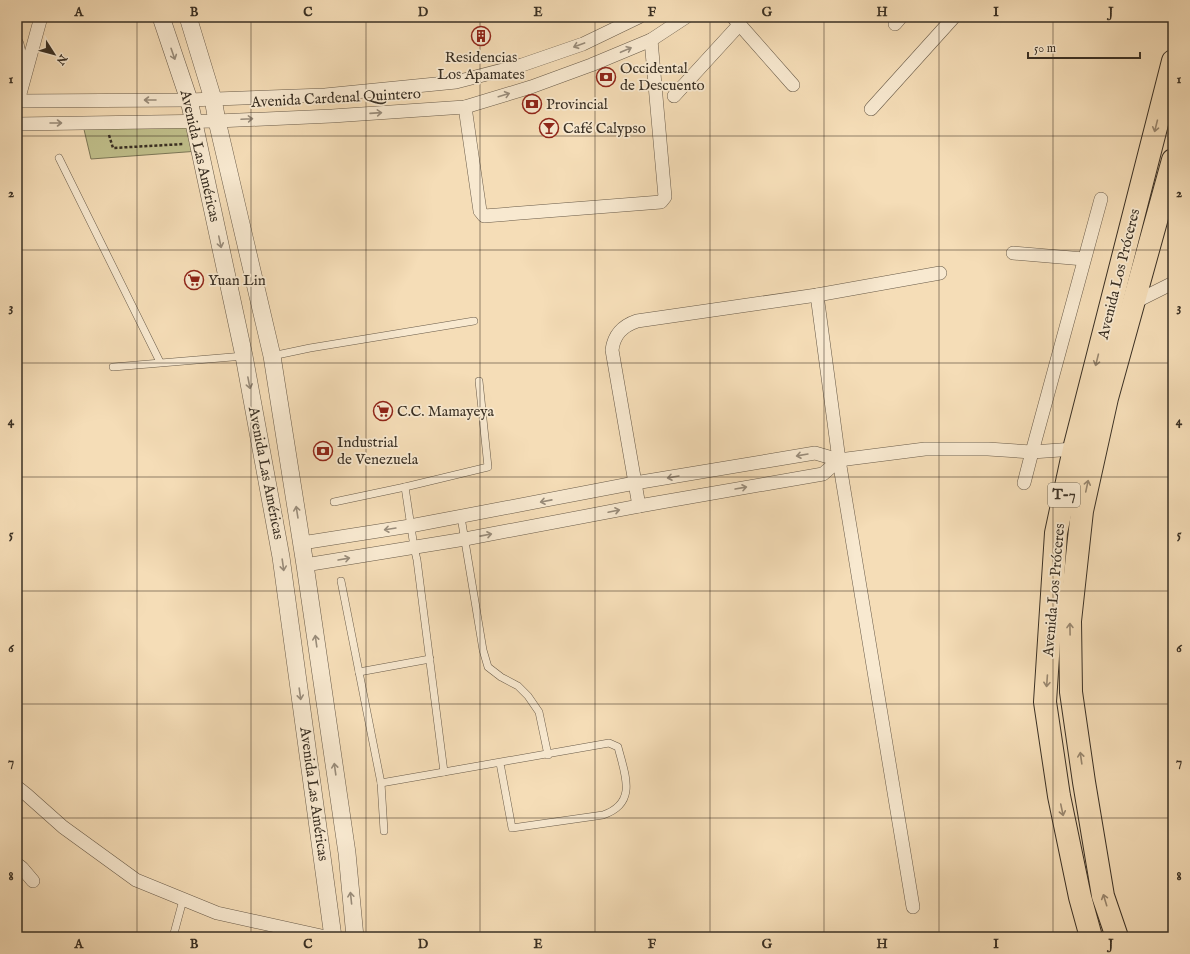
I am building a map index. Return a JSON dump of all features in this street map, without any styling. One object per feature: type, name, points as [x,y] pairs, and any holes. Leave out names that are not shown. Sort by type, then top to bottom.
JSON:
[{"type":"highway","name":"Avenida Los Próceres","points":[[1091,937],[1080,897],[1059,796],[1045,702],[1056,533],[1074,449],[1173,61]]},
{"type":"highway","name":"Avenida Los Próceres","points":[[1117,937],[1103,896],[1084,782],[1071,692],[1070,621],[1082,511],[1107,398],[1173,160]]},
{"type":"street","points":[[41,17],[21,81],[18,101],[189,100]]},
{"type":"street","name":"Avenida Las Américas","points":[[161,17],[189,100],[244,356],[281,557],[333,937]]},
{"type":"street","name":"Avenida Las Américas","points":[[188,17],[213,99],[272,356],[302,544],[347,852],[355,937]]},
{"type":"street","name":"Avenida Cardenal Quintero","points":[[189,100],[325,95],[456,82],[522,65],[583,44],[640,17]]},
{"type":"street","name":"Avenida Cardenal Quintero","points":[[17,124],[217,121],[332,116],[465,107],[531,87],[591,65],[651,40],[686,17]]},
{"type":"street","points":[[871,109],[954,17]]},
{"type":"street","points":[[674,96],[736,21],[793,85]]},
{"type":"street","points":[[465,107],[480,211],[484,216],[661,202],[665,197],[651,40]]},
{"type":"street","points":[[17,44],[21,81]]},
{"type":"street","points":[[1024,483],[1101,199]]},
{"type":"street","points":[[1013,253],[1084,259]]},
{"type":"street","points":[[639,506],[612,350],[613,342],[622,328],[629,323],[637,321],[816,295],[940,273]]},
{"type":"street","points":[[1133,303],[1173,283]]},
{"type":"street","points":[[816,295],[840,460],[913,907]]},
{"type":"street","points":[[302,544],[462,517],[635,483],[816,453],[840,460],[925,449],[988,449],[1032,452],[1074,449]]},
{"type":"street","points":[[305,565],[414,546],[465,539],[639,506],[823,474],[840,460]]},
{"type":"street","points":[[17,787],[27,794],[63,827],[136,880],[216,913],[326,937]]},
{"type":"street","points":[[17,864],[33,881]]},
{"type":"lane","points":[[59,158],[160,362]]},
{"type":"lane","points":[[272,356],[310,348],[474,322]]},
{"type":"lane","points":[[113,367],[244,356]]},
{"type":"lane","points":[[334,502],[488,467],[479,382]]},
{"type":"lane","points":[[405,487],[410,526],[418,560],[444,772]]},
{"type":"lane","points":[[462,517],[488,667],[501,677],[518,686],[528,696],[539,712],[548,755]]},
{"type":"lane","points":[[341,581],[381,783],[384,831]]},
{"type":"lane","points":[[359,672],[430,659]]},
{"type":"lane","points":[[381,783],[444,772],[548,755],[609,743],[618,747],[627,787],[622,804],[614,811],[603,815],[512,828],[500,763]]},
{"type":"lane","points":[[173,937],[183,900]]},
{"type":"path","points":[[105,123],[113,148],[198,143]]},
{"type":"shaded area","points":[[82,121],[191,122],[199,151],[91,159]]},
{"type":"place","name":"Residencias Los Apamates","points":[[481,36]]},
{"type":"place","name":"Occidental de Descuento","points":[[606,77]]},
{"type":"place","name":"Provincial","points":[[532,104]]},
{"type":"place","name":"Café Calypso","points":[[549,128]]},
{"type":"place","name":"Yuan Lin","points":[[194,280]]},
{"type":"place","name":"C.C. Mamayeya","points":[[383,411]]},
{"type":"place","name":"Industrial de Venezuela","points":[[323,451]]}]
